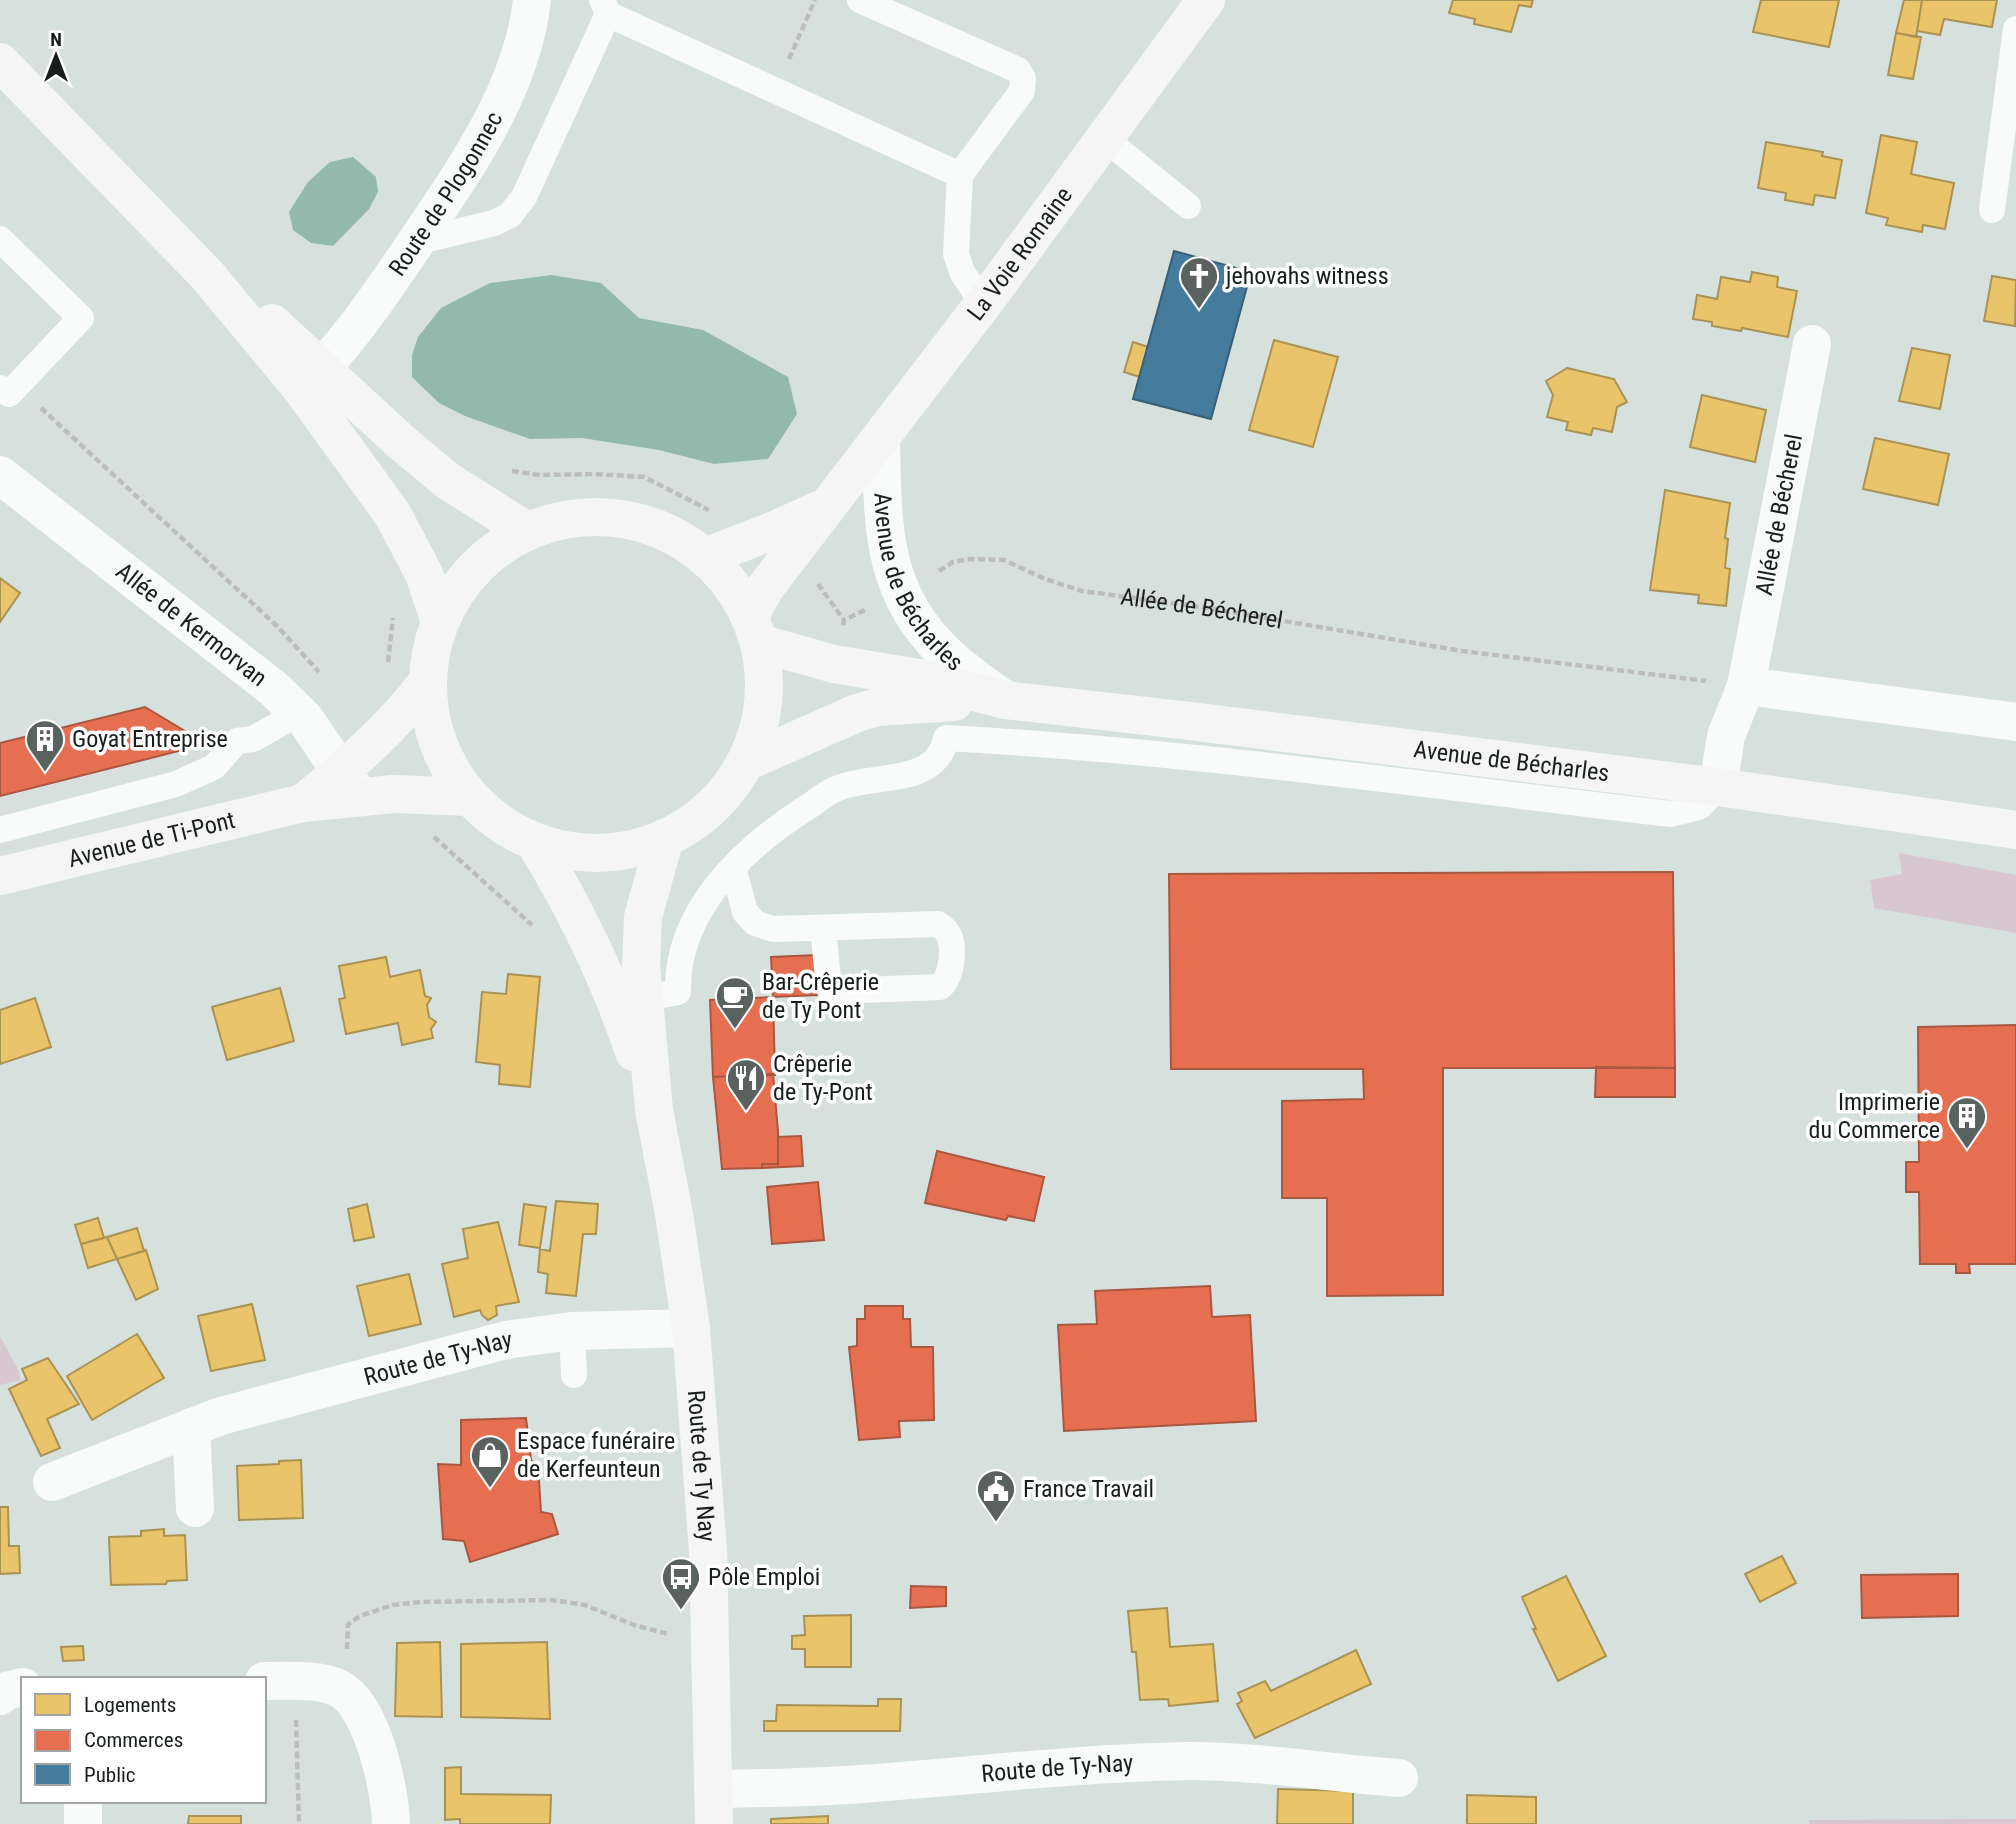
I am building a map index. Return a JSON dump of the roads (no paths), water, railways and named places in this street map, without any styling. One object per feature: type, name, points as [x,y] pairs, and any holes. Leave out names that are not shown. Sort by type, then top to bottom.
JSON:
[{"type":"main road","name":"La Voie Romaine","points":[[755,629],[765,588],[984,304],[1206,0]]},
{"type":"main road","points":[[0,62],[207,275],[274,324],[312,378],[393,515],[424,575],[440,622]]},
{"type":"main road","points":[[312,378],[400,441],[448,481],[527,531]]},
{"type":"main road","points":[[705,557],[777,530],[826,506]]},
{"type":"main road","points":[[573,518],[620,518],[665,532],[705,557],[731,584],[755,629],[765,683],[760,724],[746,762],[717,802],[692,823],[665,838],[622,851],[577,852],[534,841],[510,830],[470,797],[452,772],[438,744],[430,713],[427,682],[433,642],[440,622],[461,584],[490,554],[527,531],[573,518]]},
{"type":"main road","name":"Avenue de Bécharles","points":[[755,629],[834,664],[924,680],[1005,700],[1718,787],[2016,830]]},
{"type":"main road","name":"Avenue de Ti-Pont","points":[[0,876],[303,803],[351,784],[397,718],[427,682]]},
{"type":"main road","name":"Avenue de Bécharles","points":[[746,762],[856,713],[878,707],[1005,700]]},
{"type":"main road","points":[[351,784],[394,794],[470,797]]},
{"type":"main road","name":"Route de Ty Nay","points":[[665,838],[643,917],[641,966],[654,1110],[674,1214],[691,1328],[704,1483],[711,1637],[714,1806]]},
{"type":"main road","name":"Route de Ty Nay","points":[[534,841],[564,890],[606,976],[654,1110]]},
{"type":"street","name":"Route de Plogonnec","points":[[312,378],[389,282],[494,116],[523,48],[532,0]]},
{"type":"street","name":"Allée de Bécherel","points":[[1718,787],[1726,736],[1746,686],[1812,344]]},
{"type":"street","name":"Avenue de Bécharles","points":[[881,437],[883,524],[892,569],[901,592],[916,618],[945,653],[1005,700]]},
{"type":"street","name":"Allée de Kermorvan","points":[[0,475],[274,690],[299,713],[318,736],[351,784]]},
{"type":"street","points":[[1746,686],[2016,722]]},
{"type":"street","name":"Route de Ty-Nay","points":[[52,1482],[191,1427],[243,1410],[506,1340],[572,1332],[691,1328]]},
{"type":"street","points":[[191,1427],[195,1508]]},
{"type":"street","points":[[280,1681],[318,1683],[341,1689],[362,1713],[386,1776],[391,1824]]},
{"type":"street","points":[[0,1696],[6,1691],[21,1687]]},
{"type":"street","name":"Route de Ty-Nay","points":[[714,1806],[858,1784],[1080,1766],[1189,1761],[1248,1763],[1399,1778]]},
{"type":"street","points":[[83,1803],[83,1824]]},
{"type":"lane","points":[[860,0],[1017,70],[1023,79],[1022,91],[960,175],[956,254],[962,272],[984,304]]},
{"type":"lane","points":[[415,242],[494,223],[510,215],[524,197],[605,7],[960,175]]},
{"type":"lane","points":[[1992,209],[2016,29]]},
{"type":"lane","points":[[1104,138],[1188,206]]},
{"type":"lane","points":[[0,239],[81,318],[9,387]]},
{"type":"lane","points":[[0,830],[176,784],[214,767],[237,741],[261,736],[299,713]]},
{"type":"lane","points":[[643,999],[678,992],[677,972],[686,935],[706,900],[733,867],[784,822],[837,788],[915,772],[929,766],[943,750],[946,738],[1026,742],[1178,756],[1671,814],[1699,807],[1718,787]]},
{"type":"lane","points":[[733,867],[745,912],[755,923],[773,929],[938,924],[947,930],[950,937],[950,976],[940,987],[836,991],[829,988],[823,928]]},
{"type":"lane","points":[[572,1332],[574,1375]]},
{"type":"place","name":"jehovahs witness","points":[[1199,310]]},
{"type":"place","name":"Goyat Entreprise","points":[[45,773]]},
{"type":"place","name":"Bar-Crêperie de Ty Pont","points":[[735,1030]]},
{"type":"place","name":"Crêperie de Ty-Pont","points":[[746,1112]]},
{"type":"place","name":"Imprimerie du Commerce","points":[[1967,1150]]},
{"type":"place","name":"Espace funéraire de Kerfeunteun","points":[[490,1489]]},
{"type":"place","name":"France Travail","points":[[996,1523]]},
{"type":"place","name":"Pôle Emploi","points":[[681,1611]]}]
